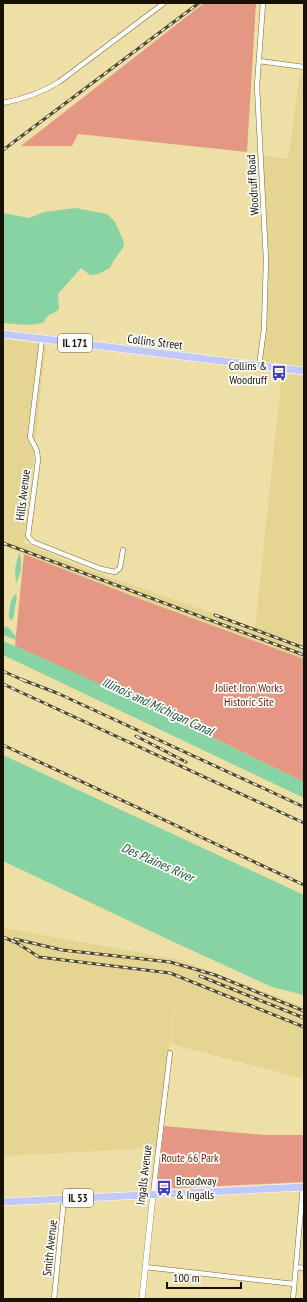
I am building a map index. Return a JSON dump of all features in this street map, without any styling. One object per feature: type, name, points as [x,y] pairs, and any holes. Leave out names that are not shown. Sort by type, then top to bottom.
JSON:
[{"type":"main road","name":"Collins Street","points":[[3,334],[304,371]]},
{"type":"main road","name":"IL 53","points":[[3,1202],[304,1187]]},
{"type":"street","points":[[3,103],[45,91],[164,3]]},
{"type":"street","name":"Woodruff Road","points":[[259,366],[264,329],[266,260],[266,236],[257,86],[263,3]]},
{"type":"street","points":[[259,61],[304,66]]},
{"type":"street","name":"Hills Avenue","points":[[42,339],[30,437],[37,451],[38,460],[28,536],[33,542],[101,569],[115,572],[120,568],[123,550]]},
{"type":"street","name":"Ingalls Avenue","points":[[142,1299],[170,1053]]},
{"type":"street","points":[[292,1299],[304,1187]]},
{"type":"street","name":"Smith Avenue","points":[[54,1299],[64,1199]]},
{"type":"street","points":[[145,1267],[294,1284]]},
{"type":"street","points":[[296,1267],[304,1268]]},
{"type":"shaded area","points":[[300,74],[304,75],[304,368],[261,364],[265,330],[262,155],[288,159]]},
{"type":"shaded area","points":[[3,339],[46,345],[24,543],[73,564],[255,628],[282,373],[304,376],[304,659],[143,600],[3,546]]},
{"type":"shaded area","points":[[3,928],[181,960],[304,1007],[304,1079],[171,1044],[177,991],[156,1148],[3,1156]]},
{"type":"green space","points":[[204,3],[256,3],[247,152],[78,134],[72,146],[21,146]]},
{"type":"green space","name":"Joliet Iron Works Historic Site","points":[[24,554],[143,600],[304,659],[304,782],[172,718],[15,646]]},
{"type":"green space","name":"Route 66 Park","points":[[164,1126],[264,1135],[304,1135],[304,1182],[158,1189]]},
{"type":"water","points":[[76,208],[107,214],[115,222],[124,246],[110,268],[98,274],[90,275],[81,268],[58,294],[59,309],[48,316],[44,322],[29,325],[3,323],[3,213],[29,218],[44,212]]},
{"type":"water","points":[[19,552],[21,559],[21,570],[16,584],[15,569]]},
{"type":"water","points":[[15,594],[17,596],[13,619],[11,620],[9,618],[10,609],[12,599]]},
{"type":"water","points":[[3,626],[9,628],[16,637],[16,640],[3,635]]},
{"type":"water","name":"Illinois and Michigan Canal","points":[[3,641],[117,692],[304,782],[304,798],[3,655]]},
{"type":"water","name":"Des Plaines River","points":[[3,755],[304,895],[304,995],[272,987],[3,861]]},
{"type":"railway","points":[[3,150],[199,3]]},
{"type":"railway","points":[[3,543],[304,655]]},
{"type":"railway","points":[[215,615],[304,648]]},
{"type":"railway","points":[[3,671],[27,682]]},
{"type":"railway","points":[[23,680],[57,693],[304,807]]},
{"type":"railway","points":[[3,684],[304,823]]},
{"type":"railway","points":[[136,736],[186,762]]},
{"type":"railway","points":[[3,745],[304,885]]},
{"type":"railway","points":[[3,937],[17,943],[39,957],[170,973],[304,1027]]},
{"type":"railway","points":[[15,939],[62,950],[170,962],[215,975],[304,1011]]},
{"type":"railway","points":[[200,976],[304,1018]]},
{"type":"place","name":"Collins & Woodruff","points":[[279,373]]},
{"type":"place","name":"Broadway & Ingalls","points":[[164,1188]]}]
